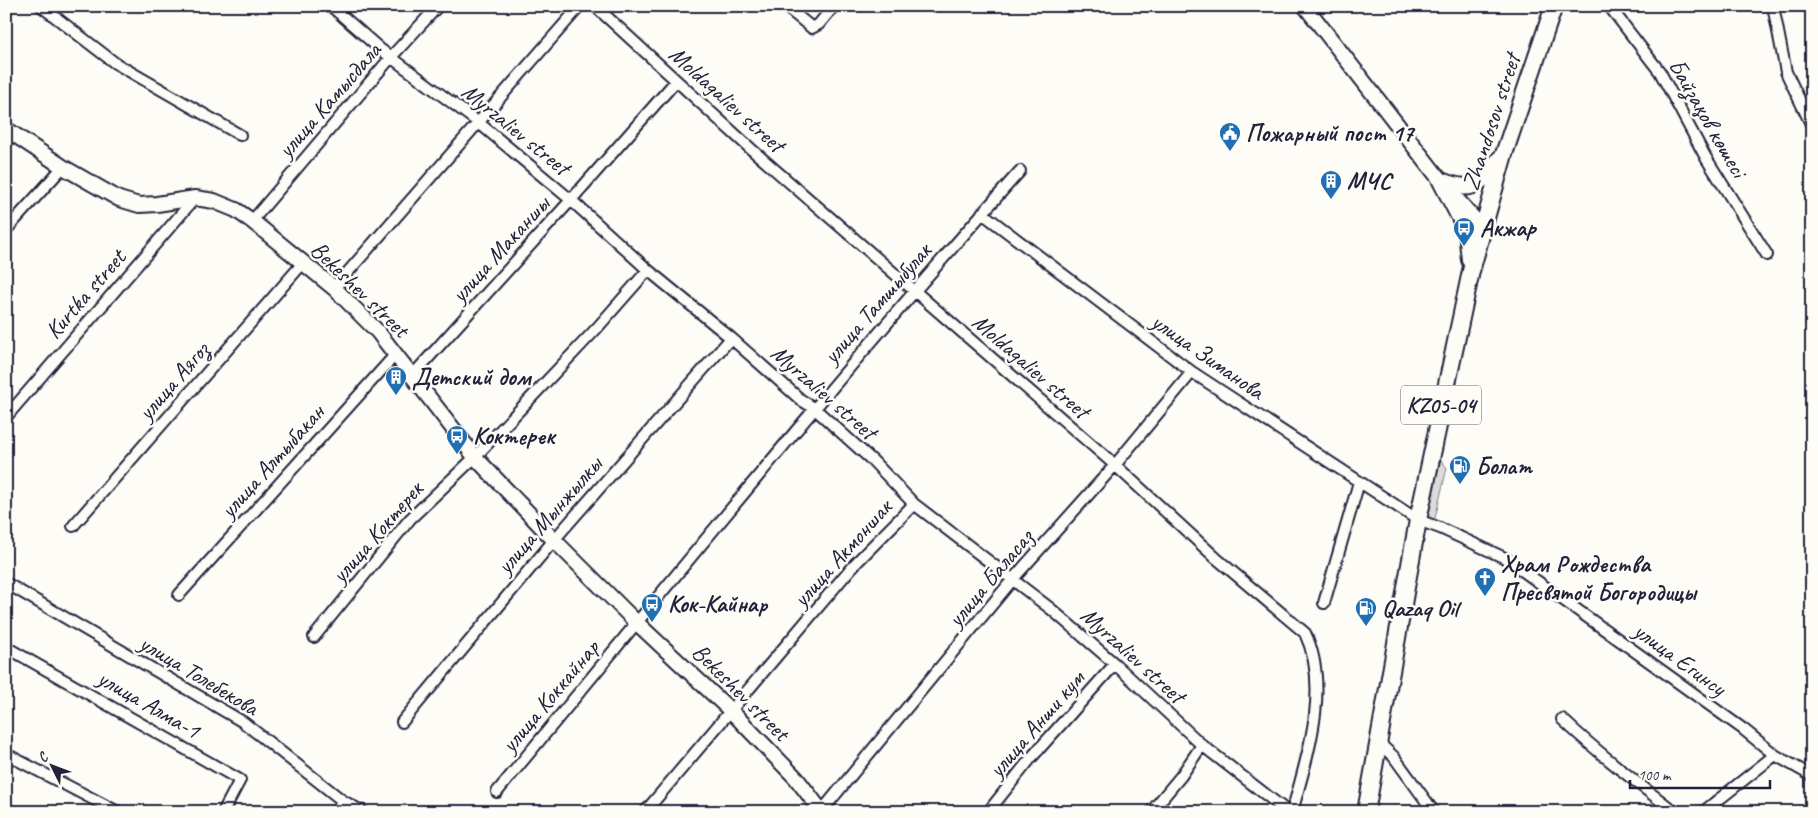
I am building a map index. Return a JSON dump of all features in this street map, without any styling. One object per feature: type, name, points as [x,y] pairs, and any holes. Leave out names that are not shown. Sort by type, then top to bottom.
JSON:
[{"type":"main road","points":[[1305,6],[1441,181],[1483,229]]},
{"type":"main road","name":"Zhandosov street","points":[[1366,812],[1383,705],[1418,520],[1470,271],[1504,154],[1554,6]]},
{"type":"main road","name":"Bekeshev street","points":[[6,129],[63,167],[119,199],[139,204],[157,204],[195,198],[214,201],[236,210],[303,262],[334,288],[378,332],[475,457],[636,625],[731,711],[796,778],[822,811]]},
{"type":"main road","points":[[1441,181],[1458,188],[1469,187],[1478,183],[1504,154]]},
{"type":"main road","points":[[1441,181],[1467,231],[1470,271]]},
{"type":"street","points":[[41,6],[115,63],[240,135]]},
{"type":"street","name":"Myrzaliev street","points":[[331,6],[380,49],[392,56],[479,123],[571,200],[648,270],[731,338],[801,400],[814,408],[874,462],[914,504],[1051,609],[1115,664],[1202,745],[1290,812]]},
{"type":"street","name":"улица Камысдала","points":[[252,221],[392,56],[438,6]]},
{"type":"street","points":[[334,288],[580,6]]},
{"type":"street","name":"Moldagaliev street","points":[[595,6],[676,81],[1115,465],[1216,558],[1305,633],[1310,643],[1315,674],[1316,710],[1309,746],[1290,812]]},
{"type":"street","points":[[785,6],[812,28],[819,24],[834,6]]},
{"type":"street","name":"Байзақов көшесі","points":[[1608,6],[1660,72],[1706,158],[1767,255]]},
{"type":"street","points":[[1773,6],[1786,72],[1812,126]]},
{"type":"street","name":"улица Маканшы","points":[[412,376],[676,81]]},
{"type":"street","points":[[6,230],[63,167]]},
{"type":"street","name":"улица Тамшыбулак","points":[[636,625],[814,408],[1020,170]]},
{"type":"street","name":"Kurtka street","points":[[6,417],[195,198]]},
{"type":"street","name":"улица Зиманова","points":[[982,213],[1192,372],[1418,520]]},
{"type":"street","name":"улица Аягоз","points":[[73,526],[303,262]]},
{"type":"street","name":"улица Коктерек","points":[[314,637],[410,520],[475,457],[597,328],[648,270]]},
{"type":"street","name":"улица Мынжылкы","points":[[402,722],[554,540],[731,338]]},
{"type":"street","name":"улица Алтыбакан","points":[[179,595],[396,354]]},
{"type":"street","name":"улица Баласаз","points":[[822,811],[1013,579],[1115,465],[1192,372]]},
{"type":"street","points":[[1324,604],[1359,482]]},
{"type":"street","name":"улица Акмоншак","points":[[646,812],[852,567],[914,504]]},
{"type":"street","name":"улица Егинсу","points":[[1418,520],[1505,558],[1735,723],[1775,755],[1812,776]]},
{"type":"street","name":"улица Толебекова","points":[[6,583],[242,722],[343,801],[363,812]]},
{"type":"street","name":"улица Коккайнар","points":[[497,792],[636,625]]},
{"type":"street","name":"улица Алма-1","points":[[6,647],[240,780],[222,812]]},
{"type":"street","name":"улица Анши кум","points":[[988,812],[1031,758],[1115,664]]},
{"type":"street","points":[[1562,719],[1634,781],[1675,812]]},
{"type":"street","points":[[1378,743],[1394,757],[1434,812]]},
{"type":"street","points":[[1151,812],[1181,776],[1202,745]]},
{"type":"street","points":[[6,754],[118,812]]},
{"type":"street","points":[[1703,812],[1775,755]]},
{"type":"street","points":[[335,812],[343,801]]},
{"type":"green space","points":[[1440,459],[1447,468],[1435,518],[1432,522],[1428,519]]},
{"type":"place","name":"Пожарный пост 17","points":[[1230,152]]},
{"type":"place","name":"МЧС","points":[[1331,200]]},
{"type":"place","name":"Акжар","points":[[1464,247]]},
{"type":"place","name":"Детский дом","points":[[396,396]]},
{"type":"place","name":"Коктерек","points":[[457,455]]},
{"type":"place","name":"Болат","points":[[1460,485]]},
{"type":"place","name":"Храм Рождества Пресвятой Богородицы","points":[[1485,597]]},
{"type":"place","name":"Кок-Кайнар","points":[[652,623]]},
{"type":"place","name":"Qazaq Oil","points":[[1366,627]]}]
